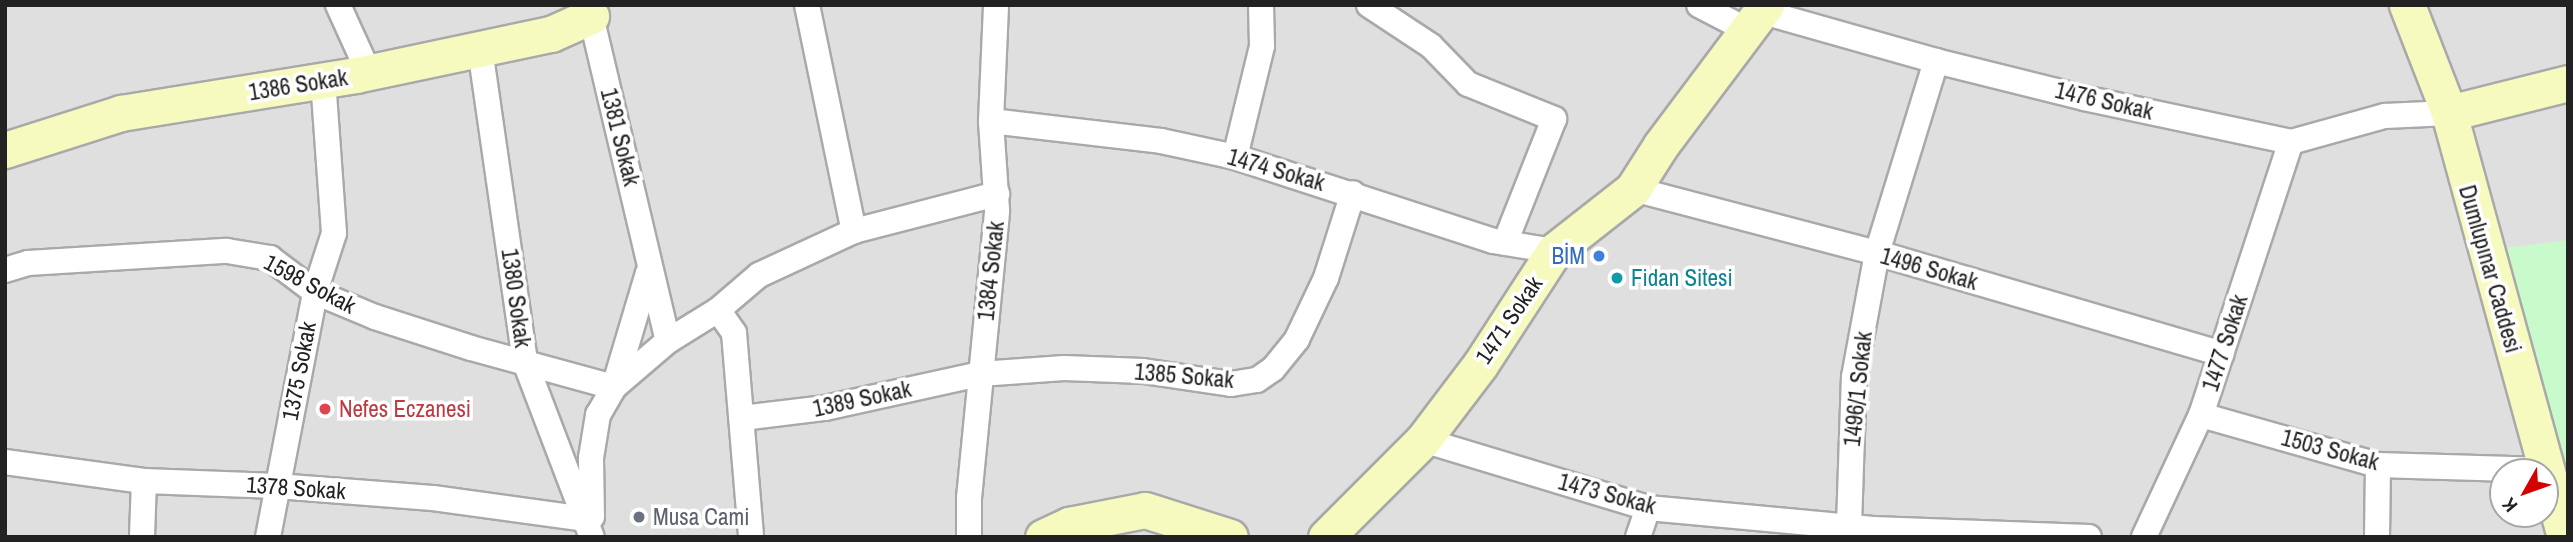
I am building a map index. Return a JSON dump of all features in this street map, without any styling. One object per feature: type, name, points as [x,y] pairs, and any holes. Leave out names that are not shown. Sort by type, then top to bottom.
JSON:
[{"type":"street","points":[[338,5],[369,73]]},
{"type":"street","points":[[807,5],[854,231]]},
{"type":"street","name":"1384 Sokak","points":[[969,537],[969,498],[997,194],[990,121],[996,5]]},
{"type":"street","points":[[1235,157],[1262,46],[1261,5]]},
{"type":"street","points":[[1369,5],[1431,46],[1468,83],[1554,119],[1505,243]]},
{"type":"street","name":"1476 Sokak","points":[[1699,5],[1759,16],[2084,98],[2291,142],[2385,116],[2449,113]]},
{"type":"street","name":"Dumlupınar Caddesi","points":[[2414,8],[2449,113],[2542,458]]},
{"type":"street","name":"1386 Sokak","points":[[5,150],[121,113],[369,73],[551,34],[593,10]]},
{"type":"street","name":"1381 Sokak","points":[[593,10],[649,269],[668,341]]},
{"type":"street","name":"1471 Sokak","points":[[1326,537],[1423,440],[1479,365],[1554,251],[1633,189],[1661,145],[1759,16]]},
{"type":"street","name":"1380 Sokak","points":[[480,49],[526,362],[590,531]]},
{"type":"street","name":"1496/1 Sokak","points":[[1849,526],[1854,377],[1877,254],[1936,61]]},
{"type":"street","name":"1375 Sokak","points":[[268,537],[315,292],[334,233],[323,81]]},
{"type":"street","points":[[2449,113],[2568,83]]},
{"type":"street","name":"1474 Sokak","points":[[990,121],[1161,141],[1235,157],[1505,243],[1554,251]]},
{"type":"street","name":"1477 Sokak","points":[[2144,537],[2202,415],[2291,142]]},
{"type":"street","name":"1496 Sokak","points":[[1633,189],[1877,254],[2222,354]]},
{"type":"street","name":"1385 Sokak","points":[[981,374],[1064,368],[1143,371],[1231,384],[1257,380],[1273,369],[1297,339],[1326,278],[1353,193]]},
{"type":"street","points":[[590,531],[591,458],[598,415],[614,387],[668,341],[718,310],[759,275],[854,231],[997,194]]},
{"type":"street","name":"1598 Sokak","points":[[5,270],[29,263],[227,251],[270,258],[315,292],[375,317],[614,387]]},
{"type":"street","name":"1381 Sokak","points":[[614,387],[649,269]]},
{"type":"street","points":[[718,310],[733,333],[751,537]]},
{"type":"street","name":"1389 Sokak","points":[[742,418],[825,408],[981,374]]},
{"type":"street","name":"1503 Sokak","points":[[2202,415],[2378,465],[2489,468]]},
{"type":"street","name":"1473 Sokak","points":[[1423,440],[1648,508],[1849,526],[1872,533],[2089,537]]},
{"type":"street","name":"1378 Sokak","points":[[5,462],[144,481],[277,486],[433,498],[590,531]]},
{"type":"street","points":[[2377,537],[2378,465]]},
{"type":"street","points":[[142,537],[144,481]]},
{"type":"street","points":[[1638,537],[1648,508]]},
{"type":"street","points":[[1043,537],[1069,525],[1145,510],[1230,537]]},
{"type":"shaded area","points":[[5,5],[2568,5],[2568,537],[5,537]]},
{"type":"green space","points":[[2568,240],[2568,469],[2563,482],[2559,458],[2557,458],[2502,248]]},
{"type":"place","name":"BİM","points":[[1599,256]]},
{"type":"place","name":"Fidan Sitesi","points":[[1617,278]]},
{"type":"place","name":"Nefes Eczanesi","points":[[325,409]]},
{"type":"place","name":"Musa Cami","points":[[639,517]]}]
